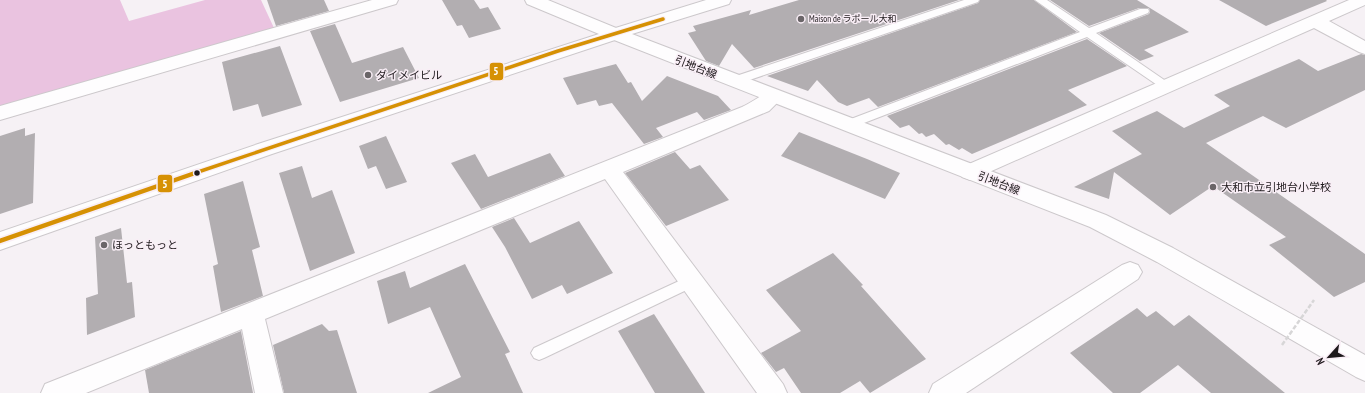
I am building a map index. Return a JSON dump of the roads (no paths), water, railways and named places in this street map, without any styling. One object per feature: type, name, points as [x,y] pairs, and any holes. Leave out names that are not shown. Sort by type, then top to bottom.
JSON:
[{"type":"street","points":[[0,113],[331,8],[390,0]]},
{"type":"street","name":"引地台線","points":[[533,0],[773,97],[1098,222],[1165,255],[1365,369]]},
{"type":"street","points":[[0,241],[265,149],[723,0]]},
{"type":"street","points":[[970,172],[1363,0]]},
{"type":"street","points":[[1315,21],[1365,48]]},
{"type":"street","points":[[55,393],[749,112],[762,106],[773,97]]},
{"type":"street","points":[[609,169],[692,280],[773,393]]},
{"type":"street","points":[[943,393],[1130,272]]},
{"type":"street","points":[[251,314],[269,393]]},
{"type":"lane","points":[[734,81],[974,0]]},
{"type":"lane","points":[[1040,0],[1168,86]]},
{"type":"lane","points":[[847,125],[1144,11]]},
{"type":"lane","points":[[539,352],[692,280]]},
{"type":"place","name":"Maison de ラポール大和","points":[[801,19]]},
{"type":"place","name":"ダイメイビル","points":[[368,75]]},
{"type":"place","name":"大和市立引地台小学校","points":[[1213,187]]},
{"type":"place","name":"ほっともっと","points":[[104,245]]}]
